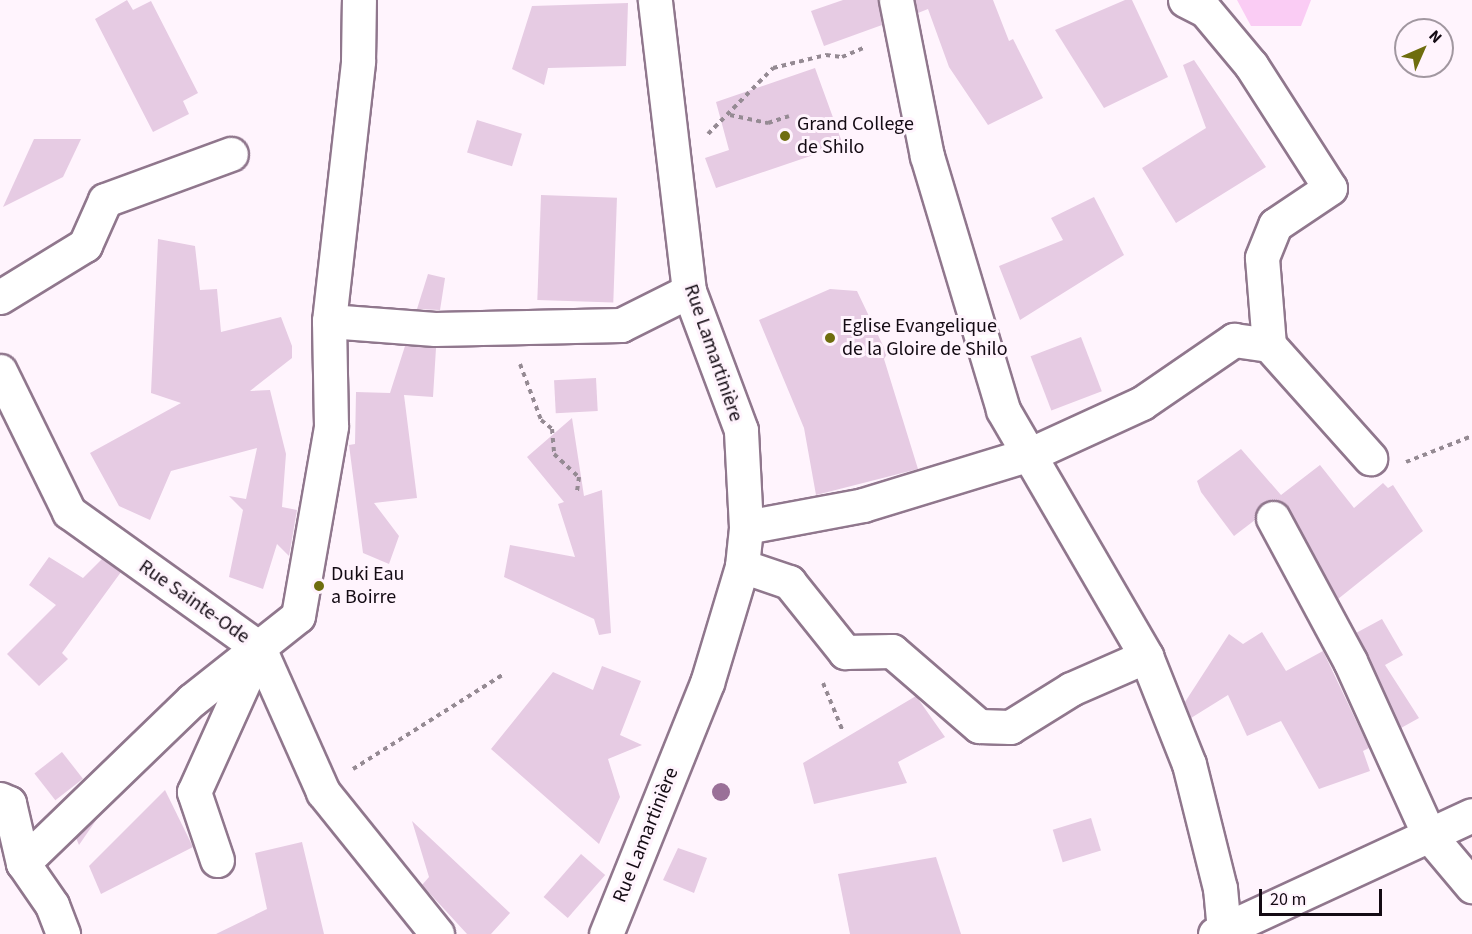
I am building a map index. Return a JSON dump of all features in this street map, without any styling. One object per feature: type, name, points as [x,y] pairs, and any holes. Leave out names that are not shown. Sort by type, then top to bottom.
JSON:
[{"type":"street","points":[[23,862],[192,700],[298,616],[331,426],[329,321],[355,95],[359,0]]},
{"type":"street","name":"Rue Lamartinière","points":[[606,934],[707,683],[741,566],[746,527],[741,430],[689,291],[671,170],[655,0]]},
{"type":"street","points":[[1185,0],[1205,10],[1251,65],[1330,188],[1275,225],[1262,258],[1269,345],[1370,458]]},
{"type":"street","points":[[898,14],[951,246],[1003,410],[1033,453],[1146,656],[1189,764],[1220,888],[1220,932],[1472,815]]},
{"type":"street","points":[[0,297],[85,244],[105,200],[231,154]]},
{"type":"street","points":[[329,321],[498,327],[621,326],[689,291]]},
{"type":"street","points":[[746,527],[862,505],[1033,453],[1142,404],[1234,340],[1269,345]]},
{"type":"street","name":"Rue Sainte-Ode","points":[[0,371],[69,512],[260,648],[323,792],[437,934]]},
{"type":"street","points":[[1273,518],[1350,661],[1429,835],[1472,886]]},
{"type":"street","points":[[741,566],[789,582],[845,652],[892,651],[979,726],[1010,727],[1071,689],[1146,656]]},
{"type":"street","points":[[217,860],[194,792],[260,648]]},
{"type":"street","points":[[0,799],[9,803],[23,862],[52,905],[63,934]]},
{"type":"path","points":[[671,170],[729,115],[773,68],[826,55],[842,57],[898,14]]},
{"type":"path","points":[[729,115],[768,123],[789,116]]},
{"type":"path","points":[[498,327],[533,388],[541,420],[552,429],[554,454],[579,477],[577,492]]},
{"type":"path","points":[[1370,458],[1412,463],[1472,436]]},
{"type":"path","points":[[323,792],[375,753],[414,735],[502,675]]},
{"type":"shaded area","points":[[1237,0],[1311,0],[1301,26],[1251,26]]},
{"type":"building","points":[[127,0],[133,10],[151,1],[198,93],[183,101],[189,114],[153,132],[95,19]]},
{"type":"building","points":[[843,0],[878,0],[882,25],[824,46],[811,11]]},
{"type":"building","points":[[915,0],[993,0],[1009,41],[1013,39],[1043,98],[988,125],[949,67],[928,9],[918,13]]},
{"type":"building","points":[[1125,0],[1132,0],[1168,77],[1104,108],[1055,30]]},
{"type":"building","points":[[628,3],[626,66],[548,68],[544,85],[512,69],[532,6]]},
{"type":"building","points":[[1194,60],[1266,167],[1176,223],[1142,168],[1206,128],[1183,65]]},
{"type":"building","points":[[815,68],[843,145],[716,188],[705,158],[729,150],[716,102]]},
{"type":"building","points":[[477,120],[522,134],[512,166],[467,153]]},
{"type":"building","points":[[34,139],[81,139],[63,177],[3,207]]},
{"type":"building","points":[[541,195],[617,198],[613,303],[537,300]]},
{"type":"building","points":[[1094,197],[1124,255],[1020,320],[999,266],[1063,240],[1051,218]]},
{"type":"building","points":[[158,239],[195,246],[200,290],[217,289],[221,332],[281,317],[292,346],[292,358],[250,391],[270,390],[286,454],[282,507],[297,510],[289,556],[277,544],[263,589],[229,577],[243,510],[229,496],[246,499],[257,448],[171,471],[150,520],[119,506],[90,453],[181,403],[151,393]]},
{"type":"building","points":[[428,274],[445,278],[440,310],[417,309]]},
{"type":"building","points":[[830,289],[857,291],[887,354],[884,359],[918,469],[816,495],[804,428],[759,320]]},
{"type":"building","points":[[1081,337],[1102,391],[1051,410],[1031,356]]},
{"type":"building","points":[[405,346],[436,348],[433,397],[404,395],[417,498],[374,503],[399,536],[389,564],[363,553],[349,445],[355,444],[356,392],[390,393]]},
{"type":"building","points":[[596,378],[598,411],[556,413],[554,380]]},
{"type":"building","points":[[572,418],[584,496],[602,490],[611,633],[599,635],[594,619],[504,577],[510,545],[575,557],[558,504],[564,502],[527,457]]},
{"type":"building","points":[[1241,449],[1281,495],[1320,465],[1354,508],[1383,483],[1388,488],[1393,485],[1423,531],[1338,599],[1283,502],[1264,502],[1255,520],[1234,536],[1201,492],[1197,481]]},
{"type":"building","points":[[49,557],[83,578],[102,559],[121,572],[62,653],[68,659],[39,686],[7,654],[56,605],[29,585]]},
{"type":"building","points":[[1382,619],[1403,655],[1385,665],[1419,718],[1401,728],[1356,633]]},
{"type":"building","points":[[1262,632],[1286,671],[1323,651],[1369,748],[1363,751],[1370,771],[1319,789],[1281,721],[1247,736],[1228,695],[1191,718],[1185,702],[1229,634],[1243,644]]},
{"type":"building","points":[[602,666],[641,681],[620,735],[642,745],[608,759],[620,797],[599,844],[491,749],[553,672],[593,690]]},
{"type":"building","points":[[916,696],[945,737],[898,762],[907,783],[814,804],[803,763]]},
{"type":"building","points":[[62,752],[83,779],[55,800],[34,774]]},
{"type":"building","points":[[165,790],[193,847],[101,894],[89,866]]},
{"type":"building","points":[[99,816],[79,845],[76,838]]},
{"type":"building","points":[[1091,818],[1101,851],[1063,862],[1053,830]]},
{"type":"building","points":[[412,821],[510,913],[491,934],[467,934],[422,885],[429,877]]},
{"type":"building","points":[[302,842],[324,934],[216,934],[267,909],[255,853]]},
{"type":"building","points":[[678,848],[707,858],[694,893],[663,880]]},
{"type":"building","points":[[581,854],[605,875],[568,918],[544,897]]},
{"type":"building","points":[[936,857],[961,934],[850,934],[838,874]]},
{"type":"place","name":"Grand College de Shilo","points":[[785,136]]},
{"type":"place","name":"Eglise Evangelique de la Gloire de Shilo","points":[[830,338]]},
{"type":"place","name":"Duki Eau a Boirre","points":[[319,586]]}]
